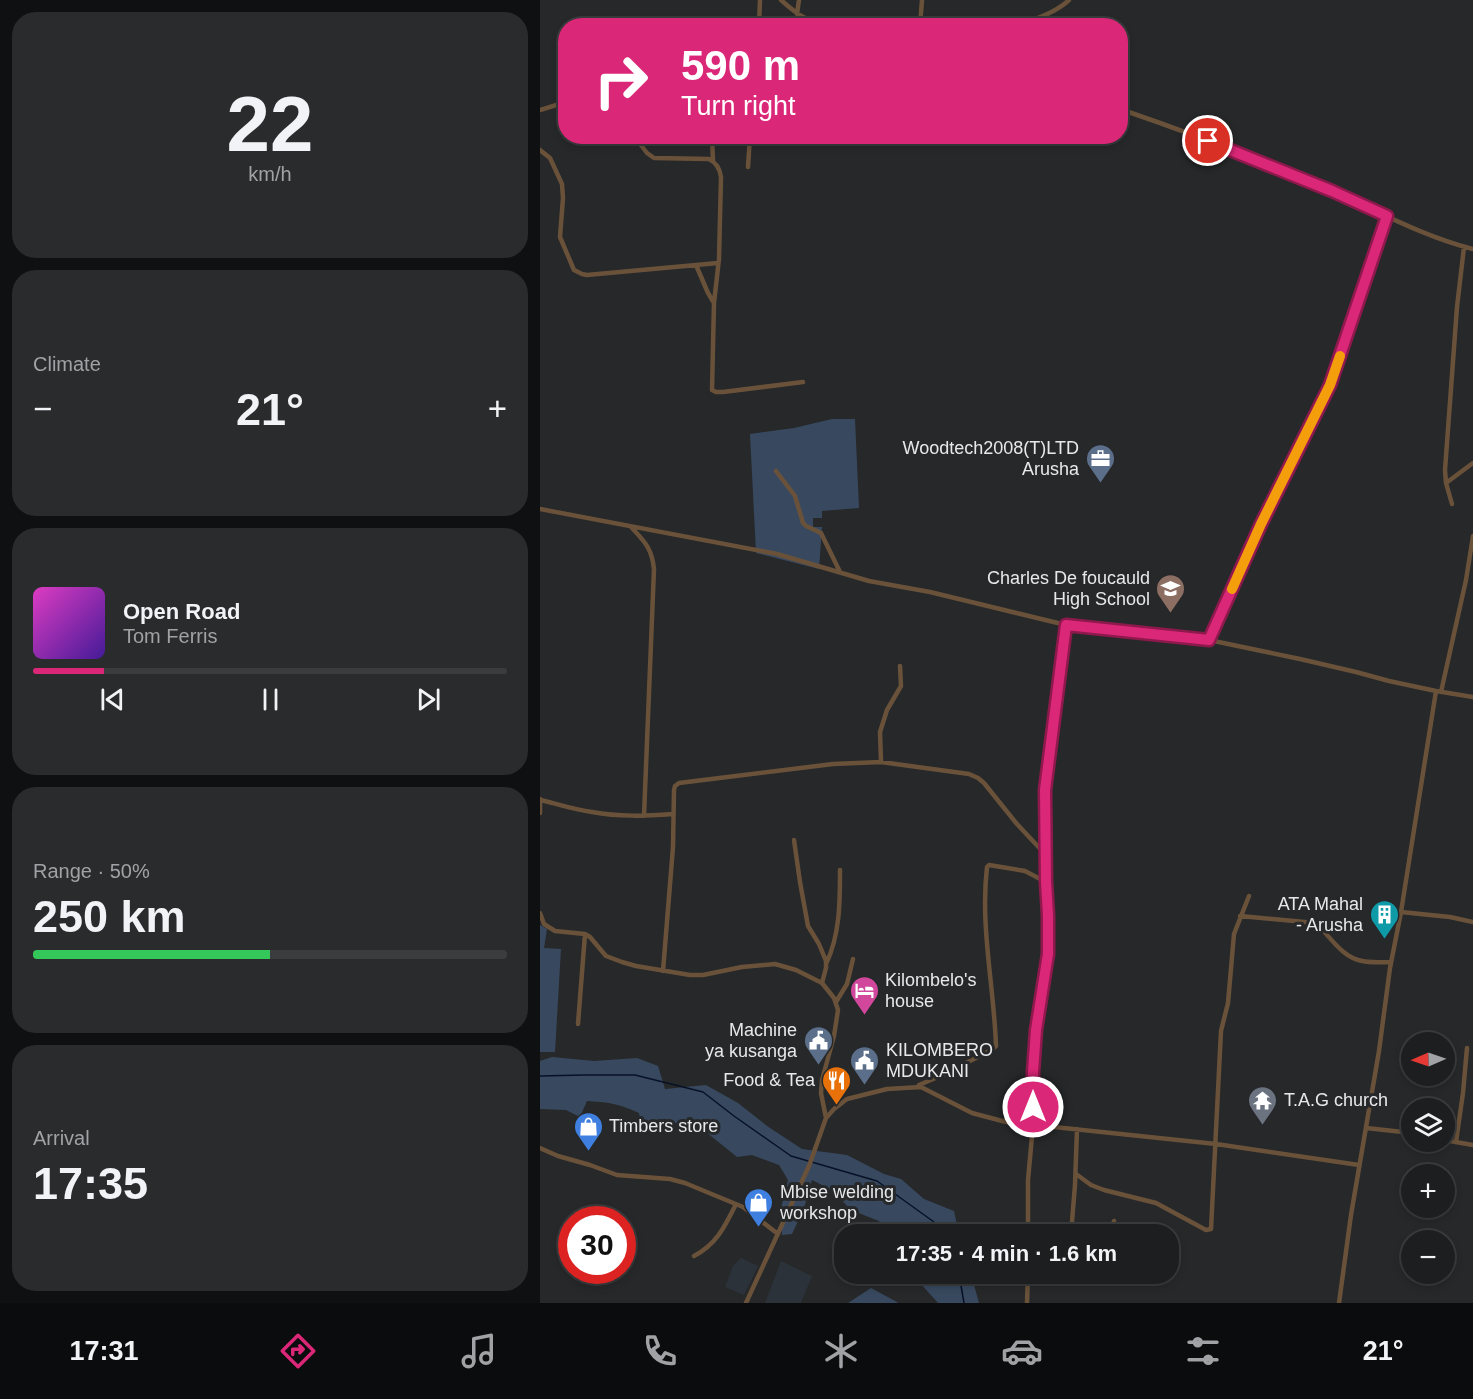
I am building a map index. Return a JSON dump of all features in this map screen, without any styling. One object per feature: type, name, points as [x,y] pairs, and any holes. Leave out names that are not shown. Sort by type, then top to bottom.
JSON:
[{"type":"street","points":[[759,18],[760,0]]},
{"type":"street","points":[[781,0],[804,18]]},
{"type":"street","points":[[797,14],[799,0]]},
{"type":"street","points":[[921,18],[922,0]]},
{"type":"street","points":[[1037,18],[1050,13],[1069,0]]},
{"type":"street","points":[[540,110],[558,104]]},
{"type":"street","points":[[1128,112],[1230,149],[1387,216],[1473,249]]},
{"type":"street","points":[[640,144],[654,158],[709,159],[719,169],[721,177],[712,390],[723,392],[803,382]]},
{"type":"street","points":[[712,144],[712,161]]},
{"type":"street","points":[[748,168],[750,144]]},
{"type":"street","points":[[540,150],[549,158],[562,184],[560,237],[574,270],[577,272],[587,275],[718,263]]},
{"type":"street","points":[[1209,640],[1261,524],[1330,385],[1387,216]]},
{"type":"street","points":[[1452,504],[1446,483],[1447,435],[1464,247]]},
{"type":"street","points":[[696,265],[714,303]]},
{"type":"street","points":[[1446,483],[1473,463]]},
{"type":"street","points":[[776,471],[795,496],[803,523],[824,537],[840,572]]},
{"type":"street","points":[[540,509],[777,554],[869,581],[930,592],[1066,625],[1209,640],[1438,692],[1473,697]]},
{"type":"street","points":[[631,526],[651,551],[654,569],[644,816]]},
{"type":"street","points":[[1339,1303],[1391,962],[1438,692],[1469,565],[1473,536]]},
{"type":"street","points":[[1028,1224],[1028,1180],[1033,1125],[1036,1030],[1048,954],[1045,790],[1066,625]]},
{"type":"street","points":[[881,762],[880,732],[887,710],[901,686],[900,666]]},
{"type":"street","points":[[663,971],[673,847],[674,790],[679,783],[833,764],[881,762],[969,774],[984,783],[1046,855]]},
{"type":"street","points":[[540,813],[540,799],[589,812],[606,814],[644,816],[672,814]]},
{"type":"street","points":[[794,840],[808,926],[825,956],[826,968],[822,983]]},
{"type":"street","points":[[917,1086],[948,1073],[996,1046],[987,942],[987,867],[996,866],[1025,871],[1046,882]]},
{"type":"street","points":[[826,964],[837,925],[840,870]]},
{"type":"street","points":[[1076,1174],[1097,1188],[1156,1203],[1206,1230],[1211,1227],[1221,1036],[1228,1003],[1234,934],[1249,896]]},
{"type":"street","points":[[1401,912],[1444,916],[1473,922]]},
{"type":"street","points":[[540,913],[544,924],[555,931],[585,934],[606,956],[636,966],[703,975],[742,967],[775,964],[796,970],[822,983],[831,993],[838,1010],[822,1080],[821,1093],[826,1118]]},
{"type":"street","points":[[1240,916],[1315,922],[1348,956],[1363,961],[1391,962]]},
{"type":"street","points":[[578,1024],[585,934]]},
{"type":"street","points":[[836,1002],[846,984],[853,959]]},
{"type":"street","points":[[1467,1048],[1456,1142],[1473,1145]]},
{"type":"street","points":[[746,1303],[809,1166],[826,1118],[840,1104],[858,1095],[917,1086],[977,1115],[1006,1122],[1216,1144],[1359,1165]]},
{"type":"street","points":[[1366,1128],[1401,1132]]},
{"type":"street","points":[[1072,1224],[1077,1129]]},
{"type":"street","points":[[540,1148],[617,1175],[674,1180],[748,1210],[778,1234]]},
{"type":"street","points":[[694,1256],[711,1245],[723,1230],[736,1204]]},
{"type":"street","points":[[1027,1303],[1028,1284]]},
{"type":"shaded area","points":[[832,419],[855,419],[859,508],[822,511],[822,518],[813,518],[813,527],[822,527],[819,569],[756,553],[750,434],[794,428]]},
{"type":"shaded area","points":[[540,925],[547,929],[544,948],[561,949],[555,1052],[540,1052]]},
{"type":"shaded area","points":[[552,1057],[594,1061],[637,1058],[658,1066],[665,1089],[706,1085],[738,1103],[802,1149],[847,1155],[884,1174],[901,1179],[924,1199],[954,1211],[957,1224],[881,1224],[879,1221],[851,1210],[832,1190],[812,1180],[804,1208],[792,1234],[782,1235],[781,1208],[788,1180],[779,1165],[752,1155],[737,1157],[696,1124],[641,1126],[639,1113],[626,1107],[587,1101],[580,1117],[566,1110],[540,1109],[540,1061]]},
{"type":"shaded area","points":[[741,1258],[758,1266],[744,1295],[725,1287],[733,1266]]},
{"type":"shaded area","points":[[781,1261],[812,1276],[801,1303],[765,1303]]},
{"type":"shaded area","points":[[921,1284],[974,1284],[979,1303],[938,1303]]},
{"type":"shaded area","points":[[871,1288],[897,1302],[898,1303],[848,1303]]},
{"type":"waterway","points":[[540,1076],[635,1075],[703,1092],[791,1156],[877,1181],[935,1224]]},
{"type":"waterway","points":[[961,1284],[964,1303]]},
{"type":"slow traffic","points":[[1232,589],[1261,524],[1330,385],[1340,356]]},
{"type":"place","name":"Woodtech2008(T)LTD Arusha","points":[[1100,484]]},
{"type":"place","name":"Charles De foucauld High School","points":[[1171,614]]},
{"type":"place","name":"ATA Mahal - Arusha","points":[[1384,940]]},
{"type":"place","name":"Kilombelo's house","points":[[864,1016]]},
{"type":"place","name":"Machine ya kusanga","points":[[818,1066]]},
{"type":"place","name":"KILOMBERO MDUKANI","points":[[865,1086]]},
{"type":"place","name":"Food & Tea","points":[[836,1106]]},
{"type":"place","name":"T.A.G church","points":[[1263,1126]]},
{"type":"place","name":"Timbers store","points":[[588,1152]]},
{"type":"place","name":"Mbise welding workshop","points":[[759,1228]]},
{"type":"route","points":[[1033,1107],[1036,1030],[1048,954],[1044,802],[1066,625],[1209,640],[1261,524],[1330,385],[1387,216],[1332,191],[1208,141]]}]
